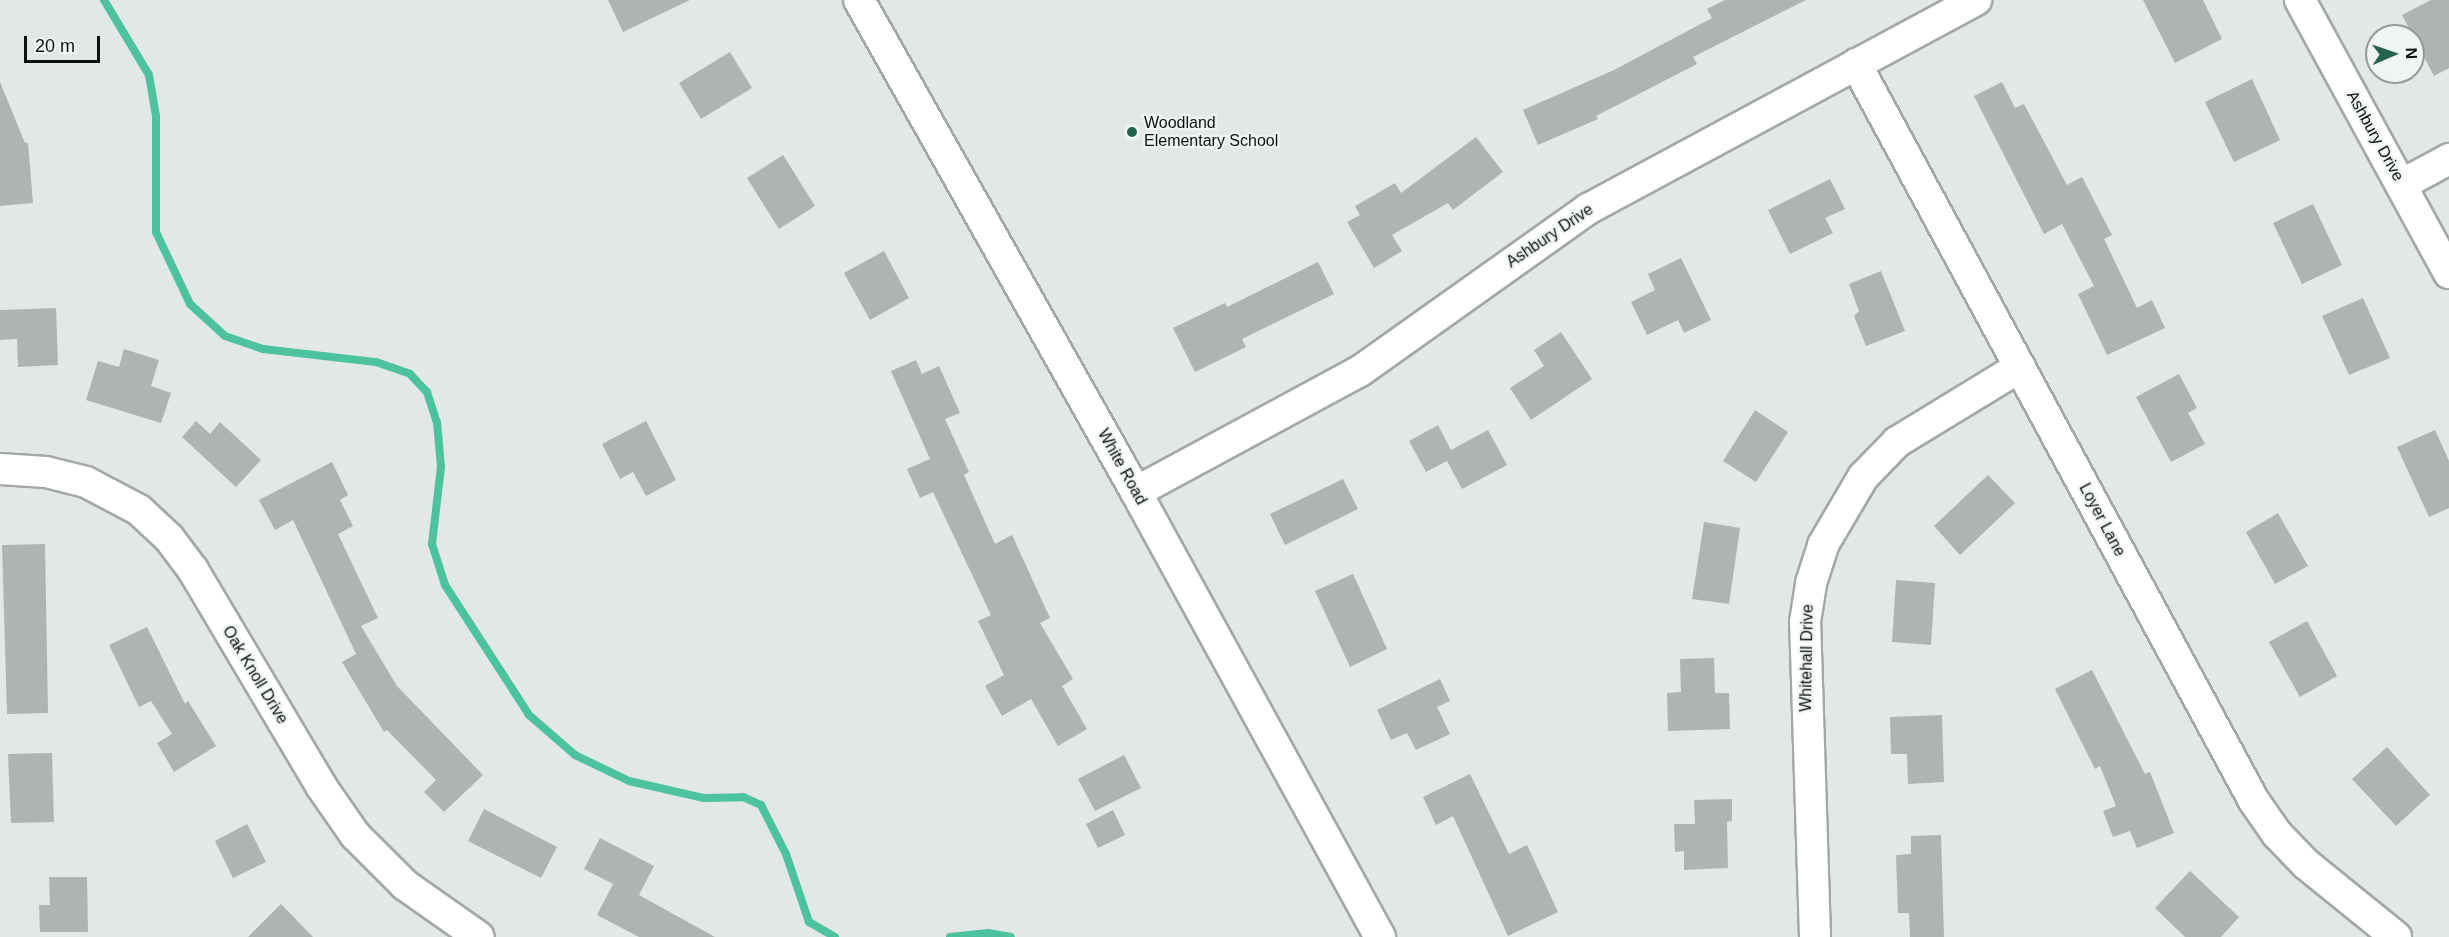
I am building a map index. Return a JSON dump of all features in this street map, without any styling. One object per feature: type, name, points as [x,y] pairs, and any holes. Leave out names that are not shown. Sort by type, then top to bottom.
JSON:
[{"type":"street","name":"White Road","points":[[859,0],[1136,492],[1380,937]]},
{"type":"street","name":"Ashbury Drive","points":[[1136,492],[1360,371],[1588,209],[1976,0]]},
{"type":"street","name":"Ashbury Drive","points":[[2300,0],[2449,273]]},
{"type":"street","name":"Loyer Lane","points":[[1856,64],[2254,801],[2277,834],[2306,864],[2396,937]]},
{"type":"street","points":[[2401,185],[2449,159]]},
{"type":"street","name":"Whitehall Drive","points":[[1815,937],[1804,642],[1811,583],[1823,545],[1863,477],[1897,442],[1930,418],[2020,367]]},
{"type":"street","name":"Oak Knoll Drive","points":[[0,469],[46,472],[86,482],[130,505],[169,538],[193,570],[321,786],[355,835],[405,885],[479,937]]},
{"type":"building","points":[[608,0],[690,0],[623,32]]},
{"type":"building","points":[[1725,0],[1806,0],[1693,57],[1697,64],[1596,116],[1598,119],[1538,145],[1523,110],[1614,70],[1712,18],[1707,9]]},
{"type":"building","points":[[2143,0],[2203,0],[2222,39],[2175,63]]},
{"type":"building","points":[[2431,0],[2449,0],[2449,68],[2434,76],[2425,59],[2425,24],[2407,24],[2402,15]]},
{"type":"building","points":[[730,52],[752,88],[701,119],[679,83]]},
{"type":"building","points":[[2252,79],[2280,140],[2234,162],[2205,102]]},
{"type":"building","points":[[0,82],[25,143],[28,143],[33,203],[0,206]]},
{"type":"building","points":[[2002,82],[2015,108],[2024,104],[2067,185],[2082,177],[2112,235],[2104,239],[2137,308],[2152,300],[2165,328],[2107,355],[2078,294],[2094,286],[2062,224],[2044,234],[1974,96]]},
{"type":"building","points":[[1476,137],[1503,172],[1453,210],[1448,203],[1392,235],[1402,251],[1374,268],[1347,222],[1360,215],[1355,206],[1395,183],[1401,193]]},
{"type":"building","points":[[783,155],[815,206],[779,229],[747,178]]},
{"type":"building","points":[[1830,179],[1845,209],[1825,218],[1833,233],[1790,254],[1768,210]]},
{"type":"building","points":[[2313,204],[2342,265],[2302,284],[2273,223]]},
{"type":"building","points":[[884,251],[909,298],[870,320],[844,273]]},
{"type":"building","points":[[1681,258],[1711,320],[1684,333],[1678,320],[1647,335],[1631,302],[1655,290],[1648,274]]},
{"type":"building","points":[[1318,262],[1334,294],[1242,339],[1246,347],[1195,372],[1173,328],[1225,303],[1227,307]]},
{"type":"building","points":[[1881,271],[1905,331],[1866,346],[1854,316],[1859,311],[1849,284]]},
{"type":"building","points":[[2363,298],[2390,358],[2349,375],[2322,316]]},
{"type":"building","points":[[56,308],[58,365],[18,367],[17,339],[0,340],[0,310]]},
{"type":"building","points":[[1561,332],[1592,379],[1531,420],[1510,388],[1544,366],[1534,350]]},
{"type":"building","points":[[124,349],[159,360],[151,386],[171,393],[161,423],[86,400],[98,361],[119,367]]},
{"type":"building","points":[[916,360],[922,374],[939,366],[960,413],[945,419],[969,472],[964,475],[995,544],[1012,535],[1050,618],[1040,623],[1073,679],[1062,686],[1087,729],[1058,746],[1031,699],[1002,716],[985,686],[1004,675],[978,621],[991,615],[933,492],[920,498],[907,469],[930,459],[891,371]]},
{"type":"building","points":[[2179,374],[2197,408],[2188,413],[2205,444],[2171,462],[2136,397]]},
{"type":"building","points":[[1755,410],[1788,432],[1756,482],[1723,461]]},
{"type":"building","points":[[196,421],[210,434],[220,422],[261,460],[236,487],[182,437]]},
{"type":"building","points":[[646,421],[676,480],[646,496],[633,472],[620,479],[602,444]]},
{"type":"building","points":[[1438,425],[1451,450],[1488,430],[1507,465],[1462,489],[1447,461],[1426,472],[1409,441]]},
{"type":"building","points":[[2435,430],[2449,461],[2449,508],[2429,517],[2397,447]]},
{"type":"building","points":[[332,462],[348,495],[340,500],[353,526],[338,534],[378,618],[361,626],[397,686],[483,775],[444,812],[424,792],[436,780],[387,730],[384,732],[342,662],[356,654],[293,520],[275,530],[259,500]]},
{"type":"building","points":[[1988,475],[2015,503],[1960,555],[1934,526]]},
{"type":"building","points":[[1343,479],[1358,509],[1285,545],[1270,514]]},
{"type":"building","points":[[2278,513],[2308,566],[2275,584],[2246,532]]},
{"type":"building","points":[[1704,522],[1740,528],[1729,604],[1692,599]]},
{"type":"building","points":[[45,544],[48,713],[7,714],[2,545]]},
{"type":"building","points":[[1353,574],[1387,649],[1350,667],[1315,591]]},
{"type":"building","points":[[1896,580],[1935,583],[1931,645],[1892,642]]},
{"type":"building","points":[[2307,621],[2337,676],[2300,697],[2269,642]]},
{"type":"building","points":[[147,627],[185,704],[188,701],[216,746],[174,772],[157,743],[172,734],[151,701],[139,707],[109,645]]},
{"type":"building","points":[[1714,658],[1715,693],[1729,693],[1730,729],[1668,731],[1667,693],[1681,692],[1680,659]]},
{"type":"building","points":[[2092,670],[2145,774],[2150,772],[2174,833],[2137,848],[2130,831],[2113,837],[2103,811],[2116,806],[2100,766],[2095,769],[2055,689]]},
{"type":"building","points":[[1440,679],[1450,701],[1437,707],[1450,734],[1416,750],[1407,733],[1391,740],[1377,710]]},
{"type":"building","points":[[1942,715],[1944,782],[1908,784],[1907,754],[1891,754],[1890,717]]},
{"type":"building","points":[[2387,747],[2430,795],[2396,826],[2352,779]]},
{"type":"building","points":[[52,753],[54,822],[11,823],[8,754]]},
{"type":"building","points":[[1124,755],[1141,788],[1095,811],[1078,779]]},
{"type":"building","points":[[1470,774],[1509,854],[1527,845],[1558,912],[1508,936],[1453,816],[1436,825],[1423,797]]},
{"type":"building","points":[[1732,799],[1732,821],[1727,822],[1728,868],[1684,870],[1684,851],[1675,852],[1674,824],[1695,824],[1694,800]]},
{"type":"building","points":[[484,809],[557,847],[541,878],[468,841]]},
{"type":"building","points":[[1113,810],[1125,835],[1098,848],[1086,824]]},
{"type":"building","points":[[247,824],[266,862],[233,878],[215,841]]},
{"type":"building","points":[[1941,835],[1944,937],[1910,937],[1909,913],[1898,913],[1896,855],[1911,854],[1911,836]]},
{"type":"building","points":[[600,838],[654,866],[639,895],[715,937],[639,937],[597,915],[613,884],[584,869]]},
{"type":"building","points":[[2190,871],[2239,917],[2221,937],[2185,937],[2155,908]]},
{"type":"building","points":[[49,877],[87,877],[88,932],[40,932],[39,905],[50,905]]},
{"type":"building","points":[[281,904],[313,937],[248,937]]},
{"type":"waterway","points":[[104,0],[149,75],[156,116],[156,232],[190,304],[225,336],[263,349],[376,362],[410,374],[427,392],[437,422],[441,467],[432,544],[445,585],[529,715],[575,755],[629,781],[704,798],[743,797],[761,805],[786,854],[809,922],[835,937]]},
{"type":"waterway","points":[[950,937],[988,933],[1011,937]]},
{"type":"place","name":"Woodland Elementary School","points":[[1132,132]]}]
